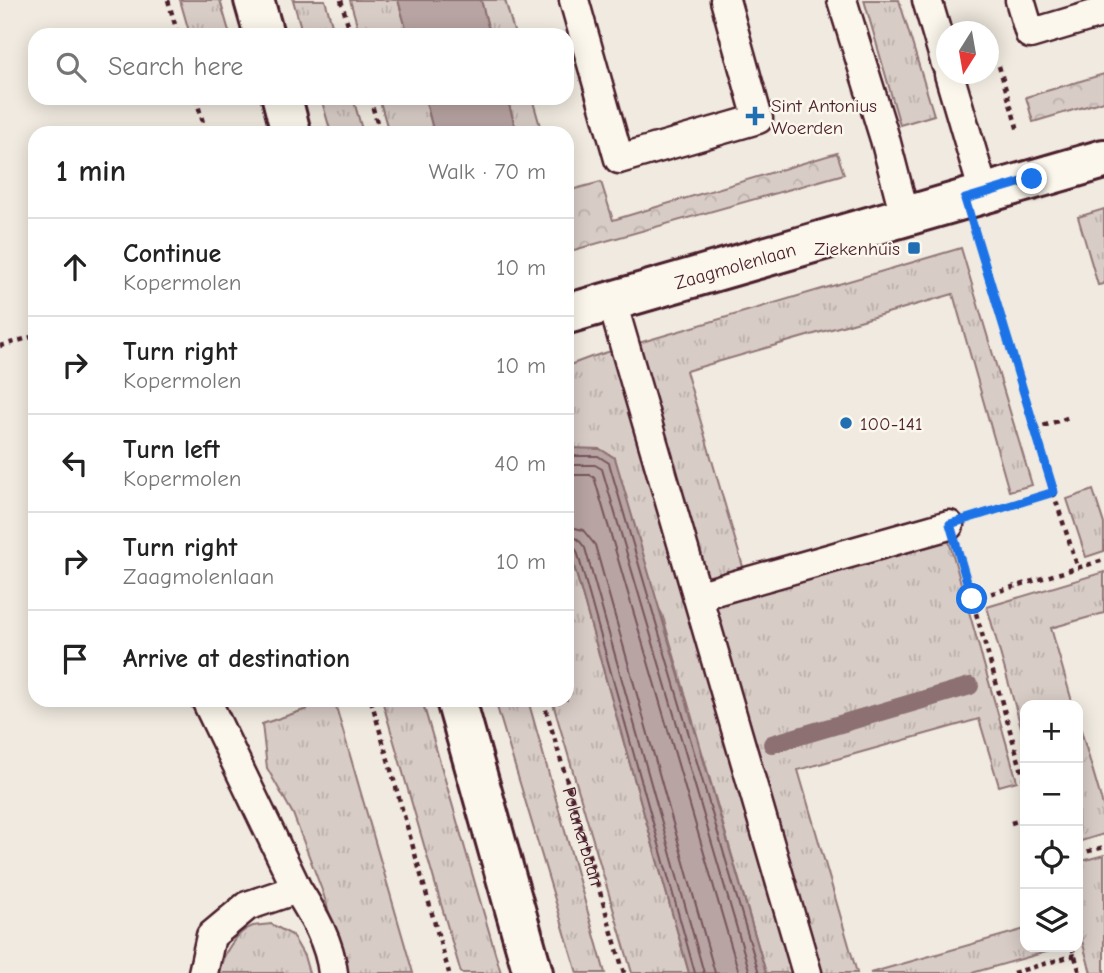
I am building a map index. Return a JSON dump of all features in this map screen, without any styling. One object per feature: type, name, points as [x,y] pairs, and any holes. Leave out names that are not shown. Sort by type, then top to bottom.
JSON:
[{"type":"street","points":[[254,0],[262,28]]},
{"type":"street","points":[[284,105],[289,126]]},
{"type":"street","name":"Zaagmolenlaan","points":[[574,312],[1104,159]]},
{"type":"street","points":[[458,707],[533,973]]},
{"type":"lane","points":[[574,0],[619,159],[758,119],[724,0]]},
{"type":"lane","points":[[842,0],[885,139],[905,216]]},
{"type":"lane","points":[[928,0],[936,27]]},
{"type":"lane","points":[[1020,0],[1030,34],[1104,12]]},
{"type":"lane","points":[[951,84],[975,196]]},
{"type":"lane","points":[[611,302],[807,973]]},
{"type":"lane","points":[[697,596],[950,524]]},
{"type":"lane","points":[[209,707],[314,917],[333,973]]},
{"type":"lane","points":[[203,973],[211,936],[247,906],[298,889]]},
{"type":"path","points":[[168,0],[176,28]]},
{"type":"path","points":[[341,0],[349,28]]},
{"type":"path","points":[[999,64],[1032,179]]},
{"type":"path","points":[[198,105],[204,126]]},
{"type":"path","points":[[371,105],[378,126]]},
{"type":"path","points":[[975,196],[1034,429],[1078,568]]},
{"type":"path","points":[[0,346],[28,338]]},
{"type":"path","points":[[1034,429],[1070,417]]},
{"type":"path","points":[[1020,765],[950,524],[1054,492]]},
{"type":"path","points":[[972,599],[1104,560]]},
{"type":"path","points":[[373,707],[449,973]]},
{"type":"path","name":"Polanerbaan","points":[[545,707],[624,973]]},
{"type":"path","points":[[1011,823],[1020,820]]},
{"type":"path","points":[[1083,853],[1104,847]]},
{"type":"path","points":[[1074,952],[1080,973]]},
{"type":"path","points":[[1013,973],[1075,955]]},
{"type":"green space","points":[[180,0],[220,0],[228,28],[188,28]]},
{"type":"green space","points":[[293,0],[325,0],[333,28],[301,28]]},
{"type":"green space","points":[[350,0],[398,0],[406,28],[358,28]]},
{"type":"green space","points":[[481,0],[505,0],[513,28],[488,28]]},
{"type":"green space","points":[[864,0],[899,0],[934,115],[900,125]]},
{"type":"green space","points":[[1104,74],[1104,101],[1033,122],[1026,97]]},
{"type":"green space","points":[[323,105],[355,105],[361,126],[329,126]]},
{"type":"green space","points":[[381,105],[427,105],[432,126],[387,126]]},
{"type":"green space","points":[[509,105],[534,105],[540,126],[515,126]]},
{"type":"green space","points":[[837,153],[844,174],[574,250],[574,189],[601,182],[613,220]]},
{"type":"green space","points":[[1104,209],[1104,284],[1098,285],[1078,217]]},
{"type":"green space","points":[[961,248],[1032,485],[1009,491],[953,294],[686,371],[750,591],[947,534],[1017,781],[999,786],[979,719],[798,770],[857,973],[766,973],[662,614],[574,464],[574,363]]},
{"type":"green space","points":[[1093,490],[1104,524],[1104,551],[1086,557],[1067,499]]},
{"type":"green space","points":[[574,566],[689,973],[632,973],[554,707],[574,707]]},
{"type":"green space","points":[[1104,572],[1104,613],[1051,628],[1072,700],[1020,700],[1020,723],[987,607]]},
{"type":"green space","points":[[336,707],[413,973],[348,973],[323,893],[293,814],[267,768],[262,724],[307,709]]},
{"type":"green space","points":[[384,707],[424,707],[501,973],[461,973]]},
{"type":"green space","points":[[497,707],[530,707],[605,973],[577,973]]},
{"type":"green space","points":[[1083,737],[1104,809],[1104,834],[1083,840]]},
{"type":"green space","points":[[1104,855],[1104,973],[1091,973],[1083,944],[1083,861]]},
{"type":"green space","points":[[271,924],[292,935],[304,956],[309,973],[219,973],[226,952],[241,933],[253,926]]},
{"type":"green space","points":[[1020,930],[1020,952],[1046,952],[972,973],[870,973]]},
{"type":"water","points":[[398,0],[481,0],[488,28],[406,28]]},
{"type":"water","points":[[427,105],[509,105],[515,126],[432,126]]},
{"type":"water","points":[[574,448],[600,449],[615,458],[766,973],[689,973],[574,566]]},
{"type":"waterway","points":[[772,744],[970,686]]},
{"type":"place","name":"Sint Antonius Woerden","points":[[755,116]]},
{"type":"place","name":"Ziekenhuis","points":[[914,248]]},
{"type":"place","name":"100-141","points":[[846,423]]},
{"type":"route","points":[[972,599],[950,524],[1054,492],[965,199],[1032,179]]}]
